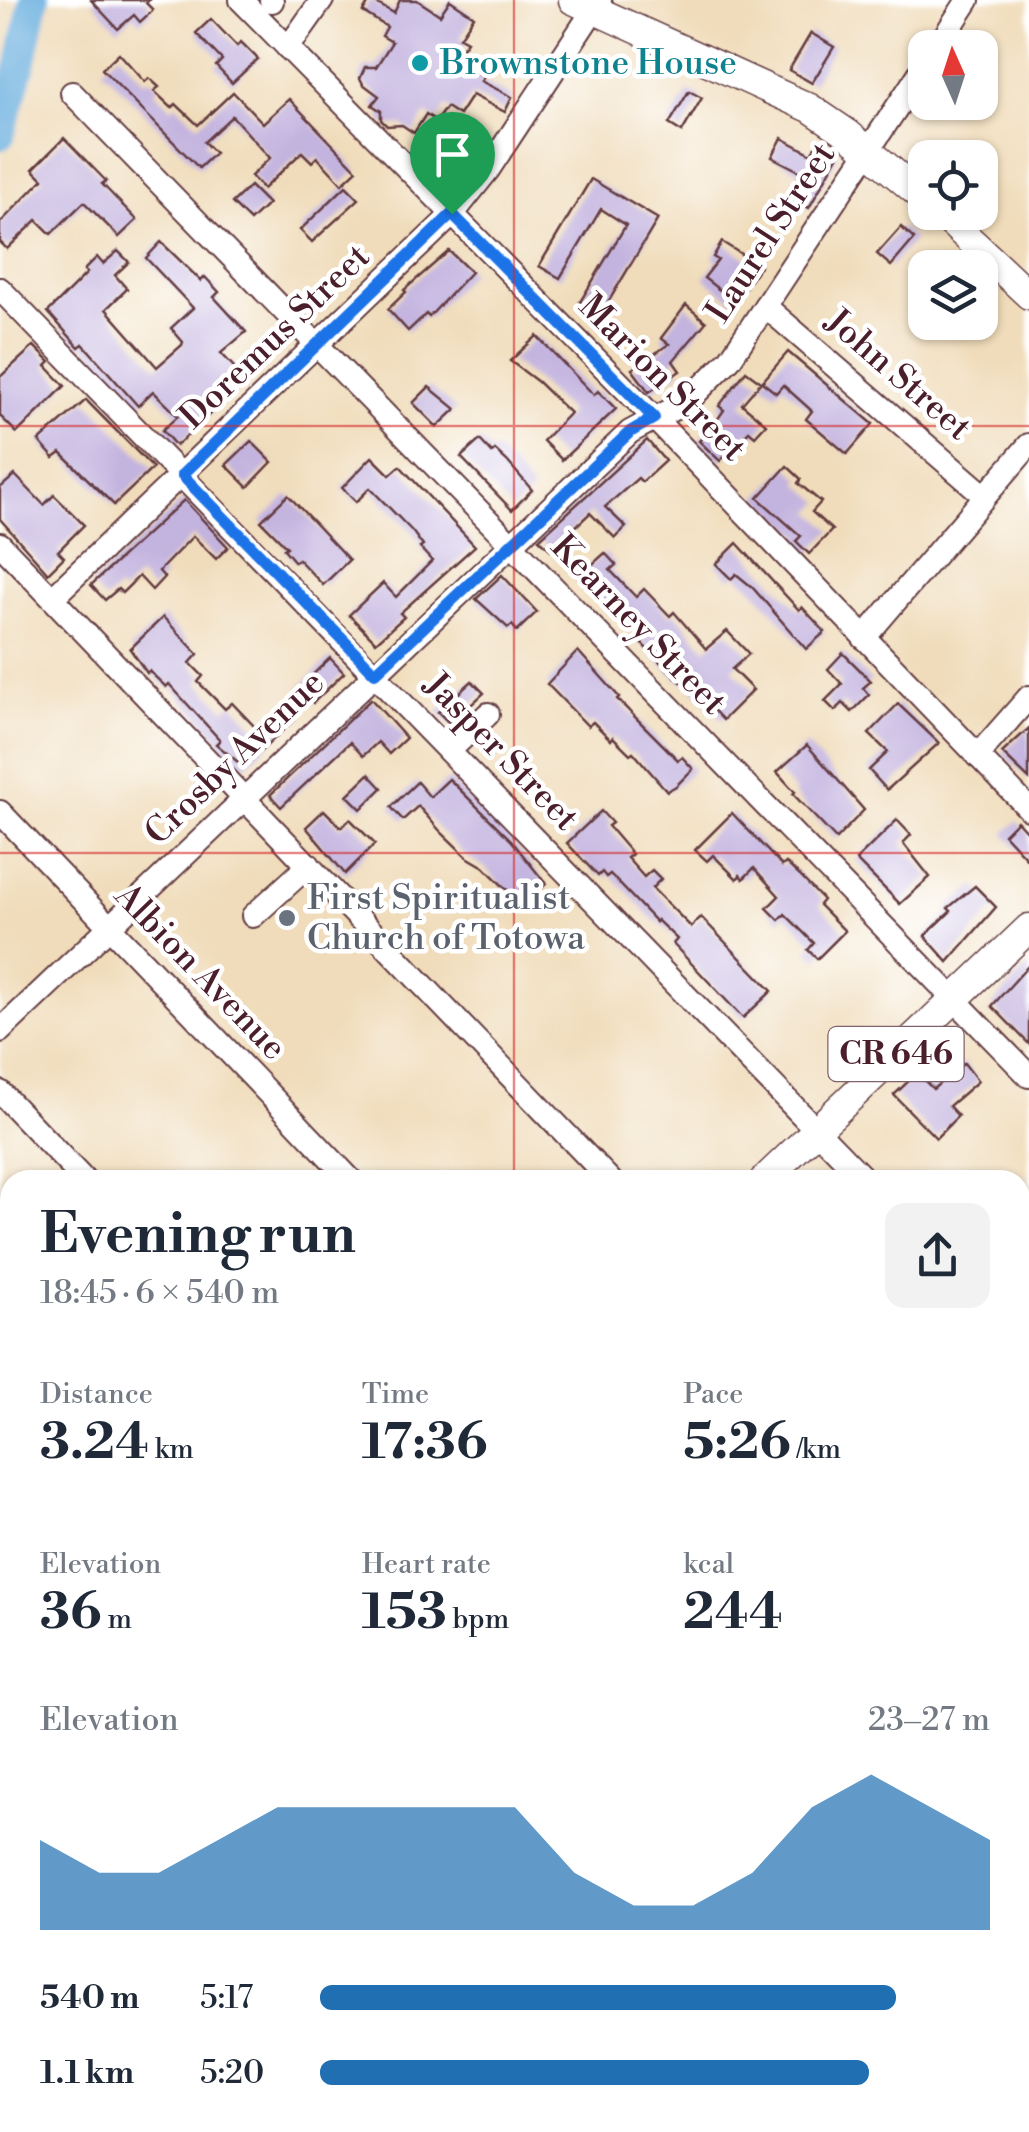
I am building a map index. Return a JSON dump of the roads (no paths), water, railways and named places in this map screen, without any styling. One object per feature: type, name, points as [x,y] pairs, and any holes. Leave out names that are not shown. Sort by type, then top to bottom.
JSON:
[{"type":"main road","points":[[589,3],[810,108],[908,185]]},
{"type":"main road","points":[[959,230],[1029,295]]},
{"type":"main road","name":"CR 646","points":[[774,1170],[1029,928]]},
{"type":"street","name":"Marion Street","points":[[241,0],[269,5],[288,48],[654,418],[1029,809]]},
{"type":"street","points":[[288,48],[322,0]]},
{"type":"street","points":[[948,30],[968,0]]},
{"type":"street","name":"Doremus Street","points":[[53,597],[452,214],[528,112],[589,3]]},
{"type":"street","name":"Laurel Street","points":[[654,418],[688,401],[730,360],[908,91]]},
{"type":"street","name":"Kearney Street","points":[[72,93],[1029,1076]]},
{"type":"street","name":"Jasper Street","points":[[0,289],[856,1170]]},
{"type":"street","name":"John Street","points":[[764,306],[985,496]]},
{"type":"street","name":"Crosby Avenue","points":[[0,1031],[510,544],[630,432],[654,418]]},
{"type":"street","points":[[864,638],[1029,445]]},
{"type":"street","points":[[0,544],[600,1170]]},
{"type":"street","points":[[978,756],[1029,697]]},
{"type":"street","points":[[450,750],[488,714]]},
{"type":"street","name":"Albion Avenue","points":[[0,812],[340,1170]]},
{"type":"street","points":[[253,916],[309,865]]},
{"type":"street","points":[[0,1092],[74,1170]]},
{"type":"waterway","points":[[0,135],[21,64],[34,0]]},
{"type":"place","name":"Brownstone House","points":[[420,63]]},
{"type":"place","name":"First Spiritualist Church of Totowa","points":[[287,918]]}]
